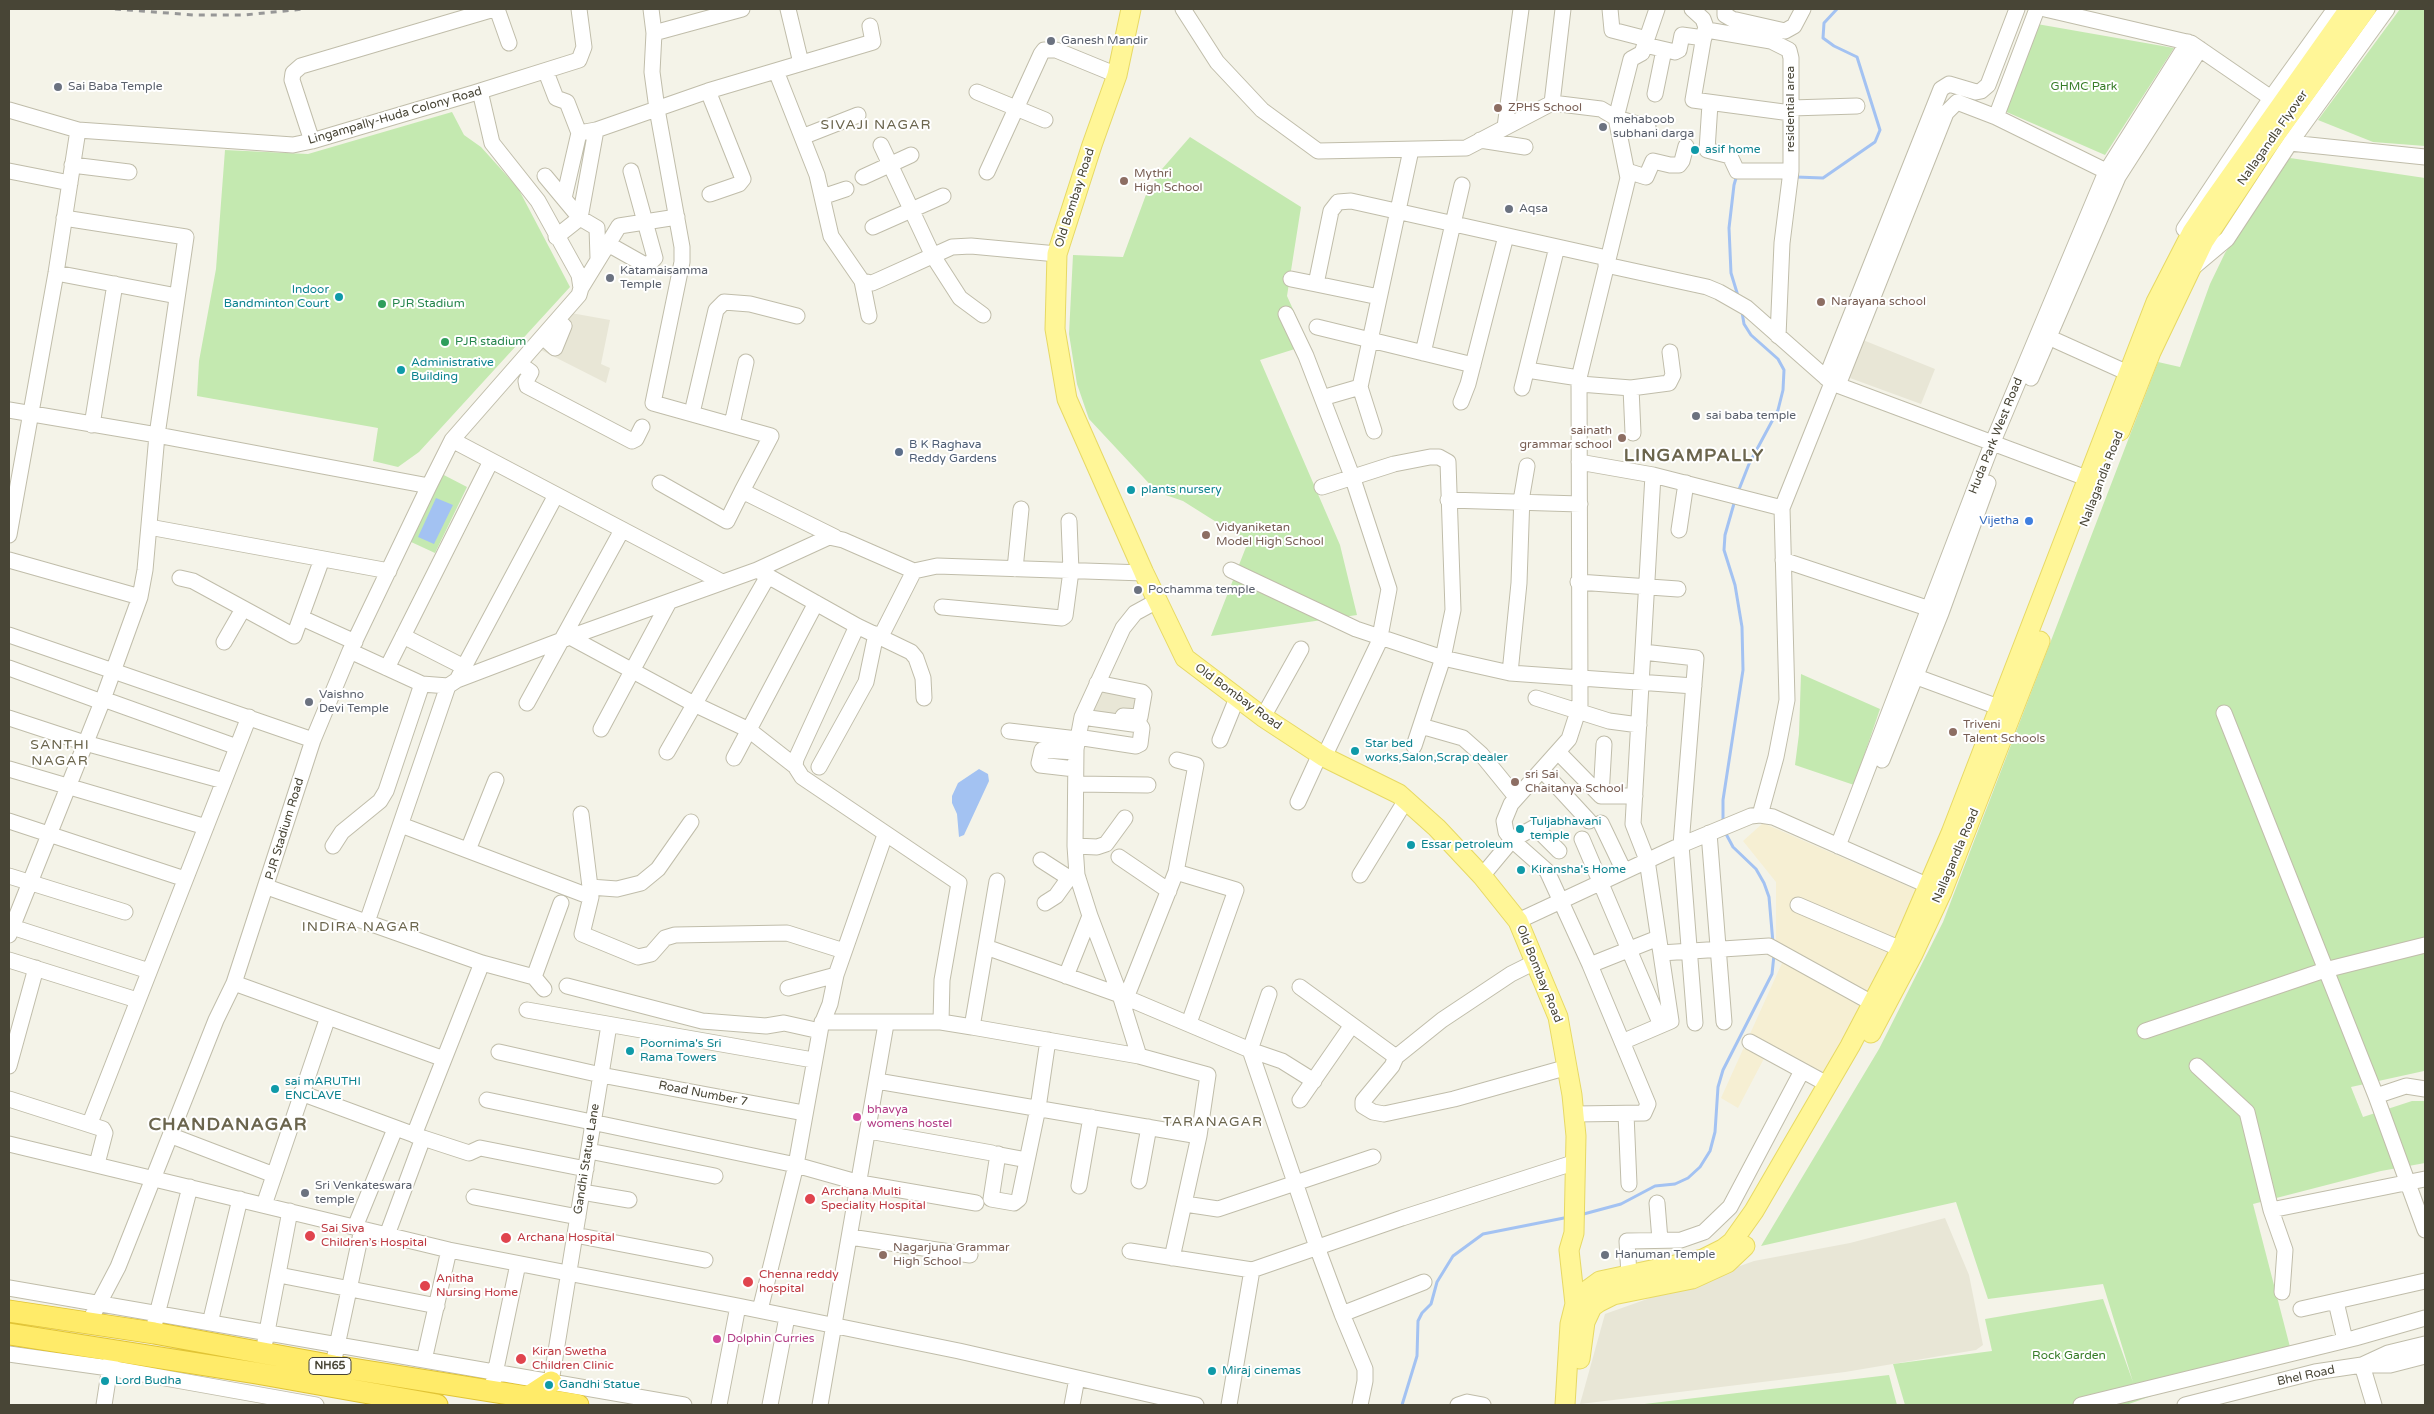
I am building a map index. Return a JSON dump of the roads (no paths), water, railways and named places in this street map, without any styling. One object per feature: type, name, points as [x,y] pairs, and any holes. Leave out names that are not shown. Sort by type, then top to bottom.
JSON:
[{"type":"highway","name":"NH65","points":[[9,1311],[109,1327],[155,1324],[230,1359],[265,1343],[380,1400],[435,1405]]},
{"type":"highway","name":"NH65","points":[[9,1334],[111,1359],[230,1359],[330,1376],[493,1382],[528,1397],[551,1392],[578,1405]]},
{"type":"main road","name":"Old Bombay Road","points":[[1131,9],[1117,75],[1057,254],[1055,329],[1066,399],[1156,601],[1185,658],[1263,718],[1322,756],[1399,794],[1437,828],[1482,876],[1518,921],[1558,1017],[1568,1067],[1575,1114],[1574,1223],[1587,1292]]},
{"type":"main road","name":"Nallagandla Flyover","points":[[2180,270],[2218,205],[2349,9]]},
{"type":"main road","name":"Nallagandla Flyover","points":[[2218,205],[2366,9]]},
{"type":"main road","name":"Nallagandla Road","points":[[1578,1323],[1592,1307],[1613,1295],[1692,1279],[1727,1263],[1804,1143],[1884,1009],[1913,954],[2001,708],[2156,302],[2180,270]]},
{"type":"main road","name":"Nallagandla Road","points":[[1587,1292],[1629,1275],[1703,1259],[1746,1236],[1826,1084],[1935,889],[2011,718],[2151,352],[2180,270]]},
{"type":"main road","points":[[1565,1405],[1578,1323],[1587,1292]]},
{"type":"main road","points":[[1577,1405],[1582,1338],[1578,1323]]},
{"type":"street","points":[[312,141],[292,80],[293,73],[301,66],[495,9],[509,44]]},
{"type":"street","name":"Lingampally-Huda Colony Road","points":[[9,110],[78,130],[279,146],[312,141],[546,72],[579,60],[584,47],[579,9]]},
{"type":"street","points":[[651,9],[654,33],[652,72],[682,247],[682,262],[653,403],[771,436],[727,520],[660,483]]},
{"type":"street","points":[[654,33],[742,9]]},
{"type":"street","points":[[788,9],[801,63]]},
{"type":"street","points":[[1182,9],[1217,62],[1262,110],[1318,151],[1466,148],[1552,103],[1602,109],[1616,118],[1648,127]]},
{"type":"street","points":[[1505,127],[1522,9]]},
{"type":"street","points":[[1552,103],[1563,9]]},
{"type":"street","points":[[1610,9],[1612,30],[1663,54],[1677,52],[1681,38],[1705,24]]},
{"type":"street","points":[[1575,1114],[1644,1113],[1648,1104],[1590,965],[1547,872],[1512,840],[1506,832],[1504,821],[1516,797],[1558,752],[1573,732],[1578,712],[1580,676],[1578,582],[1580,504],[1579,381],[1628,178],[1619,144],[1616,118],[1630,59],[1644,45],[1657,9]]},
{"type":"street","points":[[1692,9],[1705,24]]},
{"type":"street","points":[[1725,9],[1725,15],[1732,19],[1785,30],[1794,26],[1803,9]]},
{"type":"street","points":[[1760,815],[1776,757],[1787,700],[1782,508],[1832,382],[1941,89],[1949,84],[1976,92],[1981,91],[1988,84],[2017,9]]},
{"type":"street","points":[[1996,117],[2038,9]]},
{"type":"street","points":[[2045,9],[2094,14],[2194,46],[2271,98]]},
{"type":"street","points":[[2335,9],[2271,98],[2185,227],[2178,242],[2180,270],[2227,239],[2290,143],[2387,9]]},
{"type":"street","points":[[1705,24],[1693,99],[1695,102],[1791,111],[1857,106]]},
{"type":"street","name":"residential area","points":[[1705,24],[1771,41],[1789,50],[1791,176],[1782,243],[1778,336]]},
{"type":"street","points":[[579,133],[596,130],[708,91],[873,42],[870,26]]},
{"type":"street","name":"Huda Park West Road","points":[[1842,848],[1935,611],[1996,446],[2112,175],[2194,46]]},
{"type":"street","points":[[987,172],[1044,50],[1056,50],[1117,75]]},
{"type":"street","points":[[1655,94],[1663,54]]},
{"type":"street","points":[[776,71],[817,175],[832,236],[862,281],[869,316]]},
{"type":"street","points":[[546,72],[556,98],[567,102],[579,133],[564,198]]},
{"type":"street","points":[[480,91],[492,143],[538,200],[556,237],[578,275],[581,288]]},
{"type":"street","points":[[708,91],[743,179],[739,184],[710,194]]},
{"type":"street","points":[[976,92],[1045,120]]},
{"type":"street","points":[[1832,382],[1946,113],[1956,102],[1996,117],[2112,175]]},
{"type":"street","points":[[1710,104],[1706,149],[1730,156],[1734,168],[1742,172],[1791,176]]},
{"type":"street","points":[[802,137],[858,116]]},
{"type":"street","points":[[9,535],[56,273],[78,130]]},
{"type":"street","points":[[556,237],[580,218],[596,130]]},
{"type":"street","points":[[1480,140],[1525,147]]},
{"type":"street","points":[[2290,143],[2425,157]]},
{"type":"street","points":[[881,145],[933,256],[960,298],[983,315]]},
{"type":"street","points":[[1627,171],[1646,177],[1653,161],[1670,165],[1679,164],[1682,161],[1686,146]]},
{"type":"street","points":[[1374,431],[1360,387],[1411,150]]},
{"type":"street","points":[[863,177],[911,155]]},
{"type":"street","points":[[72,165],[129,172]]},
{"type":"street","points":[[9,170],[70,183]]},
{"type":"street","points":[[608,244],[647,266],[655,258],[631,171]]},
{"type":"street","points":[[545,176],[580,218],[597,228],[598,258]]},
{"type":"street","points":[[1423,353],[1462,185]]},
{"type":"street","points":[[822,197],[846,189]]},
{"type":"street","points":[[873,228],[943,196]]},
{"type":"street","points":[[1316,284],[1331,211],[1338,202],[1351,201],[1557,247],[1607,262],[1707,286],[1742,304],[1832,382],[2089,480]]},
{"type":"street","name":"PJR Stadium Road","points":[[105,1305],[118,1267],[155,1179],[216,1020],[234,983],[267,887],[313,740],[352,646],[452,440],[579,295],[598,258],[619,226],[677,217]]},
{"type":"street","points":[[64,218],[186,236],[157,435],[149,528],[148,571],[103,700],[66,786],[10,929],[149,971]]},
{"type":"street","points":[[1461,402],[1473,365],[1506,236]]},
{"type":"street","points":[[862,281],[872,283],[959,246],[1057,254]]},
{"type":"street","points":[[1522,388],[1557,247]]},
{"type":"street","points":[[56,273],[177,296]]},
{"type":"street","points":[[1291,279],[1379,298]]},
{"type":"street","points":[[92,425],[115,284]]},
{"type":"street","points":[[692,413],[716,310],[724,302],[750,304],[798,316]]},
{"type":"street","points":[[1286,314],[1306,356],[1352,476],[1389,589],[1374,652],[1298,802]]},
{"type":"street","points":[[1317,327],[1473,365]]},
{"type":"street","points":[[2057,340],[2128,373]]},
{"type":"street","points":[[1527,370],[1579,381],[1631,388],[1671,380],[1673,375],[1670,352]]},
{"type":"street","points":[[732,424],[746,362]]},
{"type":"street","points":[[520,364],[530,372],[526,380],[528,386],[632,441],[636,439],[642,427]]},
{"type":"street","points":[[505,381],[629,450]]},
{"type":"street","points":[[1322,398],[1360,387]]},
{"type":"street","points":[[1631,388],[1633,433]]},
{"type":"street","points":[[9,410],[157,435],[429,486]]},
{"type":"street","points":[[452,440],[722,582]]},
{"type":"street","points":[[1322,488],[1352,476],[1394,464],[1430,457],[1440,457],[1448,462],[1453,610],[1443,658],[1414,746]]},
{"type":"street","points":[[387,668],[491,461]]},
{"type":"street","points":[[1579,462],[1653,475],[1782,508]]},
{"type":"street","points":[[1510,673],[1519,583],[1523,502],[1528,466]]},
{"type":"street","points":[[1622,1042],[1671,1021],[1647,860],[1633,824],[1653,475]]},
{"type":"street","points":[[1680,530],[1686,483]]},
{"type":"street","points":[[742,491],[835,537],[914,571],[937,566],[1144,573]]},
{"type":"street","points":[[367,922],[456,678],[556,495]]},
{"type":"street","points":[[1448,500],[1580,504]]},
{"type":"street","points":[[1015,569],[1021,509]]},
{"type":"street","points":[[942,607],[1062,618],[1066,613],[1071,571],[1068,521]]},
{"type":"street","points":[[149,528],[388,571]]},
{"type":"street","points":[[527,703],[566,639],[622,530]]},
{"type":"street","points":[[302,618],[387,668],[422,684],[456,678],[722,582],[762,573],[824,539],[835,537]]},
{"type":"street","points":[[180,578],[193,581],[290,635],[296,633],[322,559]]},
{"type":"street","points":[[9,560],[140,597]]},
{"type":"street","points":[[1783,560],[1935,611]]},
{"type":"street","points":[[1231,570],[1356,629],[1443,658],[1510,673],[1580,676],[1694,686]]},
{"type":"street","points":[[819,767],[866,682],[878,635],[914,571]]},
{"type":"street","points":[[762,573],[857,626],[878,635],[914,655],[923,678],[924,698]]},
{"type":"street","points":[[667,752],[762,573]]},
{"type":"street","points":[[1578,582],[1678,589]]},
{"type":"street","points":[[1138,1056],[1123,997],[1074,878],[1075,777],[1077,743],[1083,714],[1097,683],[1123,628],[1135,613],[1156,601]]},
{"type":"street","points":[[601,729],[669,602]]},
{"type":"street","points":[[734,758],[816,603]]},
{"type":"street","points":[[224,642],[243,609]]},
{"type":"street","points":[[796,766],[796,759],[857,626]]},
{"type":"street","points":[[9,635],[313,740]]},
{"type":"street","points":[[403,636],[456,678]]},
{"type":"street","points":[[566,639],[749,730],[796,766],[802,777],[885,835],[959,883],[942,980],[941,1022]]},
{"type":"street","points":[[1263,718],[1301,649]]},
{"type":"street","points":[[1643,652],[1695,657],[1681,844],[1695,1022]]},
{"type":"street","points":[[9,668],[237,748]]},
{"type":"street","points":[[1910,674],[2001,708]]},
{"type":"street","points":[[1083,714],[1140,717],[1144,694],[1142,692],[1097,683]]},
{"type":"street","points":[[333,846],[342,832],[380,802],[386,791],[422,684]]},
{"type":"street","points":[[1220,740],[1237,698]]},
{"type":"street","points":[[1536,698],[1609,721],[1639,725]]},
{"type":"street","points":[[2224,713],[2376,1096],[2425,1230]]},
{"type":"street","points":[[1009,731],[1077,743],[1136,746],[1140,744],[1142,728],[1140,725],[1083,714]]},
{"type":"street","points":[[90,1123],[249,717]]},
{"type":"street","points":[[9,718],[86,743],[224,781]]},
{"type":"street","points":[[1421,726],[1463,738],[1481,754],[1516,797]]},
{"type":"street","points":[[1077,743],[1042,750],[1040,765],[1075,777],[1148,785]]},
{"type":"street","points":[[1601,796],[1604,744]]},
{"type":"street","points":[[1558,752],[1601,796],[1635,796]]},
{"type":"street","points":[[1123,997],[1176,872],[1196,764],[1176,760]]},
{"type":"street","points":[[9,769],[206,827]]},
{"type":"street","points":[[1542,770],[1595,822],[1624,871]]},
{"type":"street","points":[[468,850],[496,780]]},
{"type":"street","points":[[1360,875],[1406,800]]},
{"type":"street","points":[[581,814],[591,892],[582,934],[638,957],[650,954],[664,938],[675,935],[787,934],[844,951]]},
{"type":"street","points":[[1518,921],[1681,844],[1733,825],[1751,816],[1760,815],[1773,817],[1935,889]]},
{"type":"street","points":[[1075,846],[1097,847],[1106,844],[1125,818]]},
{"type":"street","points":[[9,821],[185,879]]},
{"type":"street","points":[[401,825],[591,892],[617,889],[641,883],[658,869],[691,822]]},
{"type":"street","points":[[1482,876],[1512,840],[1535,827],[1559,851]]},
{"type":"street","points":[[1712,832],[1724,1022]]},
{"type":"street","points":[[760,1310],[796,1165],[821,1026],[830,1004],[836,975],[844,951],[885,835]]},
{"type":"street","points":[[1582,839],[1661,1025]]},
{"type":"street","points":[[1119,858],[1169,891]]},
{"type":"street","points":[[1041,860],[1074,878]]},
{"type":"street","points":[[1176,872],[1236,890],[1189,1023]]},
{"type":"street","points":[[9,876],[124,912]]},
{"type":"street","points":[[1045,903],[1056,896],[1074,878]]},
{"type":"street","points":[[972,1027],[997,881]]},
{"type":"street","points":[[267,887],[482,963],[534,977],[544,989]]},
{"type":"street","points":[[534,977],[561,903]]},
{"type":"street","points":[[1798,905],[1901,949]]},
{"type":"street","points":[[1066,976],[1090,916]]},
{"type":"street","points":[[1590,965],[1629,948],[1659,945],[1689,951],[1764,945],[1872,1003]]},
{"type":"street","points":[[2146,1031],[2325,970],[2425,945]]},
{"type":"street","points":[[986,947],[1189,1023],[1250,1050],[1282,1061],[1314,1081]]},
{"type":"street","points":[[9,960],[137,1000]]},
{"type":"street","points":[[1535,962],[1511,974],[1442,1020],[1396,1057],[1392,1066],[1363,1101],[1363,1106],[1373,1112],[1384,1114],[1454,1099],[1568,1067]]},
{"type":"street","points":[[387,1235],[444,1059],[482,963]]},
{"type":"street","points":[[9,1066],[13,1034],[36,968]]},
{"type":"street","points":[[788,988],[836,975]]},
{"type":"street","points":[[234,983],[444,1059]]},
{"type":"street","points":[[567,986],[702,1021],[766,1026],[784,1022],[821,1026],[941,1022],[1138,1056],[1208,1075],[1199,1136],[1172,1258]]},
{"type":"street","points":[[1300,987],[1396,1057]]},
{"type":"street","points":[[1269,994],[1250,1050],[1317,1247],[1365,1369],[1365,1381],[1360,1405]]},
{"type":"street","points":[[527,1010],[814,1060]]},
{"type":"street","points":[[264,1205],[328,1017]]},
{"type":"street","name":"Gandhi Statue Lane","points":[[551,1392],[609,1024]]},
{"type":"street","points":[[820,1405],[860,1183],[886,1024]]},
{"type":"street","points":[[1300,1100],[1352,1025]]},
{"type":"street","points":[[995,1154],[991,1197],[993,1200],[1012,1204],[1019,1199],[1038,1108],[1048,1040]]},
{"type":"street","points":[[1750,1042],[1826,1084]]},
{"type":"street","name":"Road Number 7","points":[[499,1052],[601,1075],[804,1113]]},
{"type":"street","points":[[2197,1066],[2247,1112],[2270,1210],[2284,1250],[2282,1292]]},
{"type":"street","points":[[1629,1275],[1627,1241],[1681,1240],[1704,1232],[1730,1207],[1802,1071]]},
{"type":"street","points":[[877,1081],[1199,1136]]},
{"type":"street","points":[[2376,1096],[2406,1086],[2425,1088]]},
{"type":"street","points":[[301,1093],[395,1129],[469,1153],[480,1148],[586,1169]]},
{"type":"street","points":[[9,1099],[90,1123],[103,1129],[105,1133],[98,1164]]},
{"type":"street","points":[[487,1100],[593,1124],[796,1165],[860,1183],[976,1203]]},
{"type":"street","points":[[1626,1114],[1629,1184]]},
{"type":"street","points":[[1079,1186],[1091,1117]]},
{"type":"street","points":[[1139,1181],[1149,1127]]},
{"type":"street","points":[[9,1354],[111,1359],[315,1405],[330,1376],[359,1228],[395,1129]]},
{"type":"street","points":[[869,1131],[1027,1160]]},
{"type":"street","points":[[172,1136],[274,1175]]},
{"type":"street","points":[[9,1144],[449,1250],[760,1310],[1196,1405]]},
{"type":"street","points":[[588,1151],[715,1176]]},
{"type":"street","points":[[1185,1204],[1218,1209],[1373,1157]]},
{"type":"street","points":[[1130,1251],[1252,1270],[1576,1162]]},
{"type":"street","points":[[2270,1210],[2425,1179]]},
{"type":"street","points":[[155,1324],[190,1187]]},
{"type":"street","points":[[582,1192],[629,1200]]},
{"type":"street","points":[[474,1197],[578,1216]]},
{"type":"street","points":[[210,1323],[240,1199]]},
{"type":"street","points":[[1657,1203],[1660,1240]]},
{"type":"street","points":[[265,1343],[290,1211]]},
{"type":"street","points":[[575,1235],[705,1260]]},
{"type":"street","points":[[850,1236],[970,1255]]},
{"type":"street","points":[[424,1360],[449,1250]]},
{"type":"street","points":[[493,1382],[518,1264]]},
{"type":"street","points":[[1228,1405],[1252,1270]]},
{"type":"street","points":[[279,1275],[436,1306]]},
{"type":"street","points":[[2301,1309],[2425,1281]]},
{"type":"street","points":[[1342,1314],[1424,1282]]},
{"type":"street","points":[[9,1288],[105,1305],[155,1324],[210,1323],[265,1343],[336,1345],[424,1360],[493,1382],[551,1392],[684,1405]]},
{"type":"street","points":[[2336,1302],[2345,1340]]},
{"type":"street","points":[[88,1324],[105,1305]]},
{"type":"street","points":[[105,1305],[109,1327]]},
{"type":"street","points":[[719,1405],[738,1306]]},
{"type":"street","points":[[770,1405],[787,1317]]},
{"type":"street","points":[[2081,1405],[2345,1340],[2425,1318]]},
{"type":"street","name":"Bhel Road","points":[[2185,1405],[2315,1372],[2362,1366],[2388,1353],[2425,1344]]},
{"type":"street","points":[[2390,1365],[2425,1356]]},
{"type":"street","points":[[104,1405],[111,1359]]},
{"type":"street","points":[[2374,1405],[2362,1366],[2425,1366]]},
{"type":"street","points":[[1072,1405],[1077,1378]]},
{"type":"street","points":[[1458,1405],[1467,1402],[1483,1405]]},
{"type":"water","points":[[436,498],[453,505],[434,544],[418,537]]},
{"type":"water","points":[[979,769],[988,774],[989,781],[964,835],[959,837],[957,814],[952,803],[952,796],[958,783]]},
{"type":"waterway","points":[[1796,177],[1823,178],[1875,142],[1880,130],[1857,57],[1834,46],[1823,38],[1824,23],[1837,9]]},
{"type":"waterway","points":[[1738,296],[1731,273],[1729,228],[1734,185],[1736,178],[1740,176]]},
{"type":"waterway","points":[[1738,492],[1749,464],[1778,410],[1783,390],[1784,370],[1778,359],[1751,335],[1744,324],[1742,312]]},
{"type":"waterway","points":[[1723,824],[1723,800],[1743,670],[1742,627],[1735,585],[1724,550],[1725,535],[1735,500]]},
{"type":"waterway","points":[[1725,832],[1733,847],[1756,869],[1764,883],[1769,897],[1773,943]]},
{"type":"waterway","points":[[1580,1215],[1621,1204],[1655,1186],[1675,1184],[1688,1178],[1700,1167],[1710,1151],[1715,1132],[1718,1087],[1723,1070],[1772,974],[1774,955]]},
{"type":"waterway","points":[[1402,1405],[1417,1356],[1418,1321],[1422,1313],[1431,1304],[1437,1282],[1453,1256],[1483,1234],[1569,1217]]},
{"type":"railway","points":[[115,9],[194,15],[244,15],[304,9]]},
{"type":"place","name":"Ganesh Mandir","points":[[1051,41]]},
{"type":"place","name":"Sai Baba Temple","points":[[58,87]]},
{"type":"place","name":"ZPHS School","points":[[1498,108]]},
{"type":"place","name":"mehaboob subhani darga","points":[[1603,127]]},
{"type":"place","name":"asif home","points":[[1695,150]]},
{"type":"place","name":"Mythri High School","points":[[1124,181]]},
{"type":"place","name":"Aqsa","points":[[1509,209]]},
{"type":"place","name":"Katamaisamma Temple","points":[[610,278]]},
{"type":"place","name":"Indoor Bandminton Court","points":[[339,297]]},
{"type":"place","name":"Narayana school","points":[[1821,302]]},
{"type":"place","name":"PJR Stadium","points":[[382,304]]},
{"type":"place","name":"PJR stadium","points":[[445,342]]},
{"type":"place","name":"Administrative Building","points":[[401,370]]},
{"type":"place","name":"sai baba temple","points":[[1696,416]]},
{"type":"place","name":"sainath grammar school","points":[[1622,438]]},
{"type":"place","name":"B K Raghava Reddy Gardens","points":[[899,452]]},
{"type":"place","name":"plants nursery","points":[[1131,490]]},
{"type":"place","name":"Vijetha","points":[[2029,521]]},
{"type":"place","name":"Vidyaniketan Model High School","points":[[1206,535]]},
{"type":"place","name":"Pochamma temple","points":[[1138,590]]},
{"type":"place","name":"Vaishno Devi Temple","points":[[309,702]]},
{"type":"place","name":"Triveni Talent Schools","points":[[1953,732]]},
{"type":"place","name":"Star bed works,Salon,Scrap dealer","points":[[1355,751]]},
{"type":"place","name":"sri Sai Chaitanya School","points":[[1515,782]]},
{"type":"place","name":"Tuljabhavani temple","points":[[1520,829]]},
{"type":"place","name":"Essar petroleum","points":[[1411,845]]},
{"type":"place","name":"Kiransha's Home","points":[[1521,870]]},
{"type":"place","name":"Poornima's Sri Rama Towers","points":[[630,1051]]},
{"type":"place","name":"sai mARUTHI ENCLAVE","points":[[275,1089]]},
{"type":"place","name":"bhavya womens hostel","points":[[857,1117]]},
{"type":"place","name":"Sri Venkateswara temple","points":[[305,1193]]},
{"type":"place","name":"Archana Multi Speciality Hospital","points":[[810,1199]]},
{"type":"place","name":"Sai Siva Children’s Hospital","points":[[310,1236]]},
{"type":"place","name":"Archana Hospital","points":[[506,1238]]},
{"type":"place","name":"Nagarjuna Grammar High School","points":[[883,1255]]},
{"type":"place","name":"Hanuman Temple","points":[[1605,1255]]},
{"type":"place","name":"Chenna reddy hospital","points":[[748,1282]]},
{"type":"place","name":"Anitha Nursing Home","points":[[425,1286]]},
{"type":"place","name":"Dolphin Curries","points":[[717,1339]]},
{"type":"place","name":"Kiran Swetha Children Clinic","points":[[521,1359]]},
{"type":"place","name":"Miraj cinemas","points":[[1212,1371]]},
{"type":"place","name":"Lord Budha","points":[[105,1381]]},
{"type":"place","name":"Gandhi Statue","points":[[549,1385]]},
{"type":"district","name":"SIVAJI NAGAR","points":[[876,125]]},
{"type":"district","name":"LINGAMPALLY","points":[[1694,456]]},
{"type":"district","name":"SANTHI NAGAR","points":[[60,754]]},
{"type":"district","name":"INDIRA NAGAR","points":[[361,927]]},
{"type":"district","name":"TARANAGAR","points":[[1213,1122]]},
{"type":"district","name":"CHANDANAGAR","points":[[228,1125]]},
{"type":"park label","name":"GHMC Park","points":[[2084,87]]},
{"type":"park label","name":"Rock Garden","points":[[2069,1356]]}]
